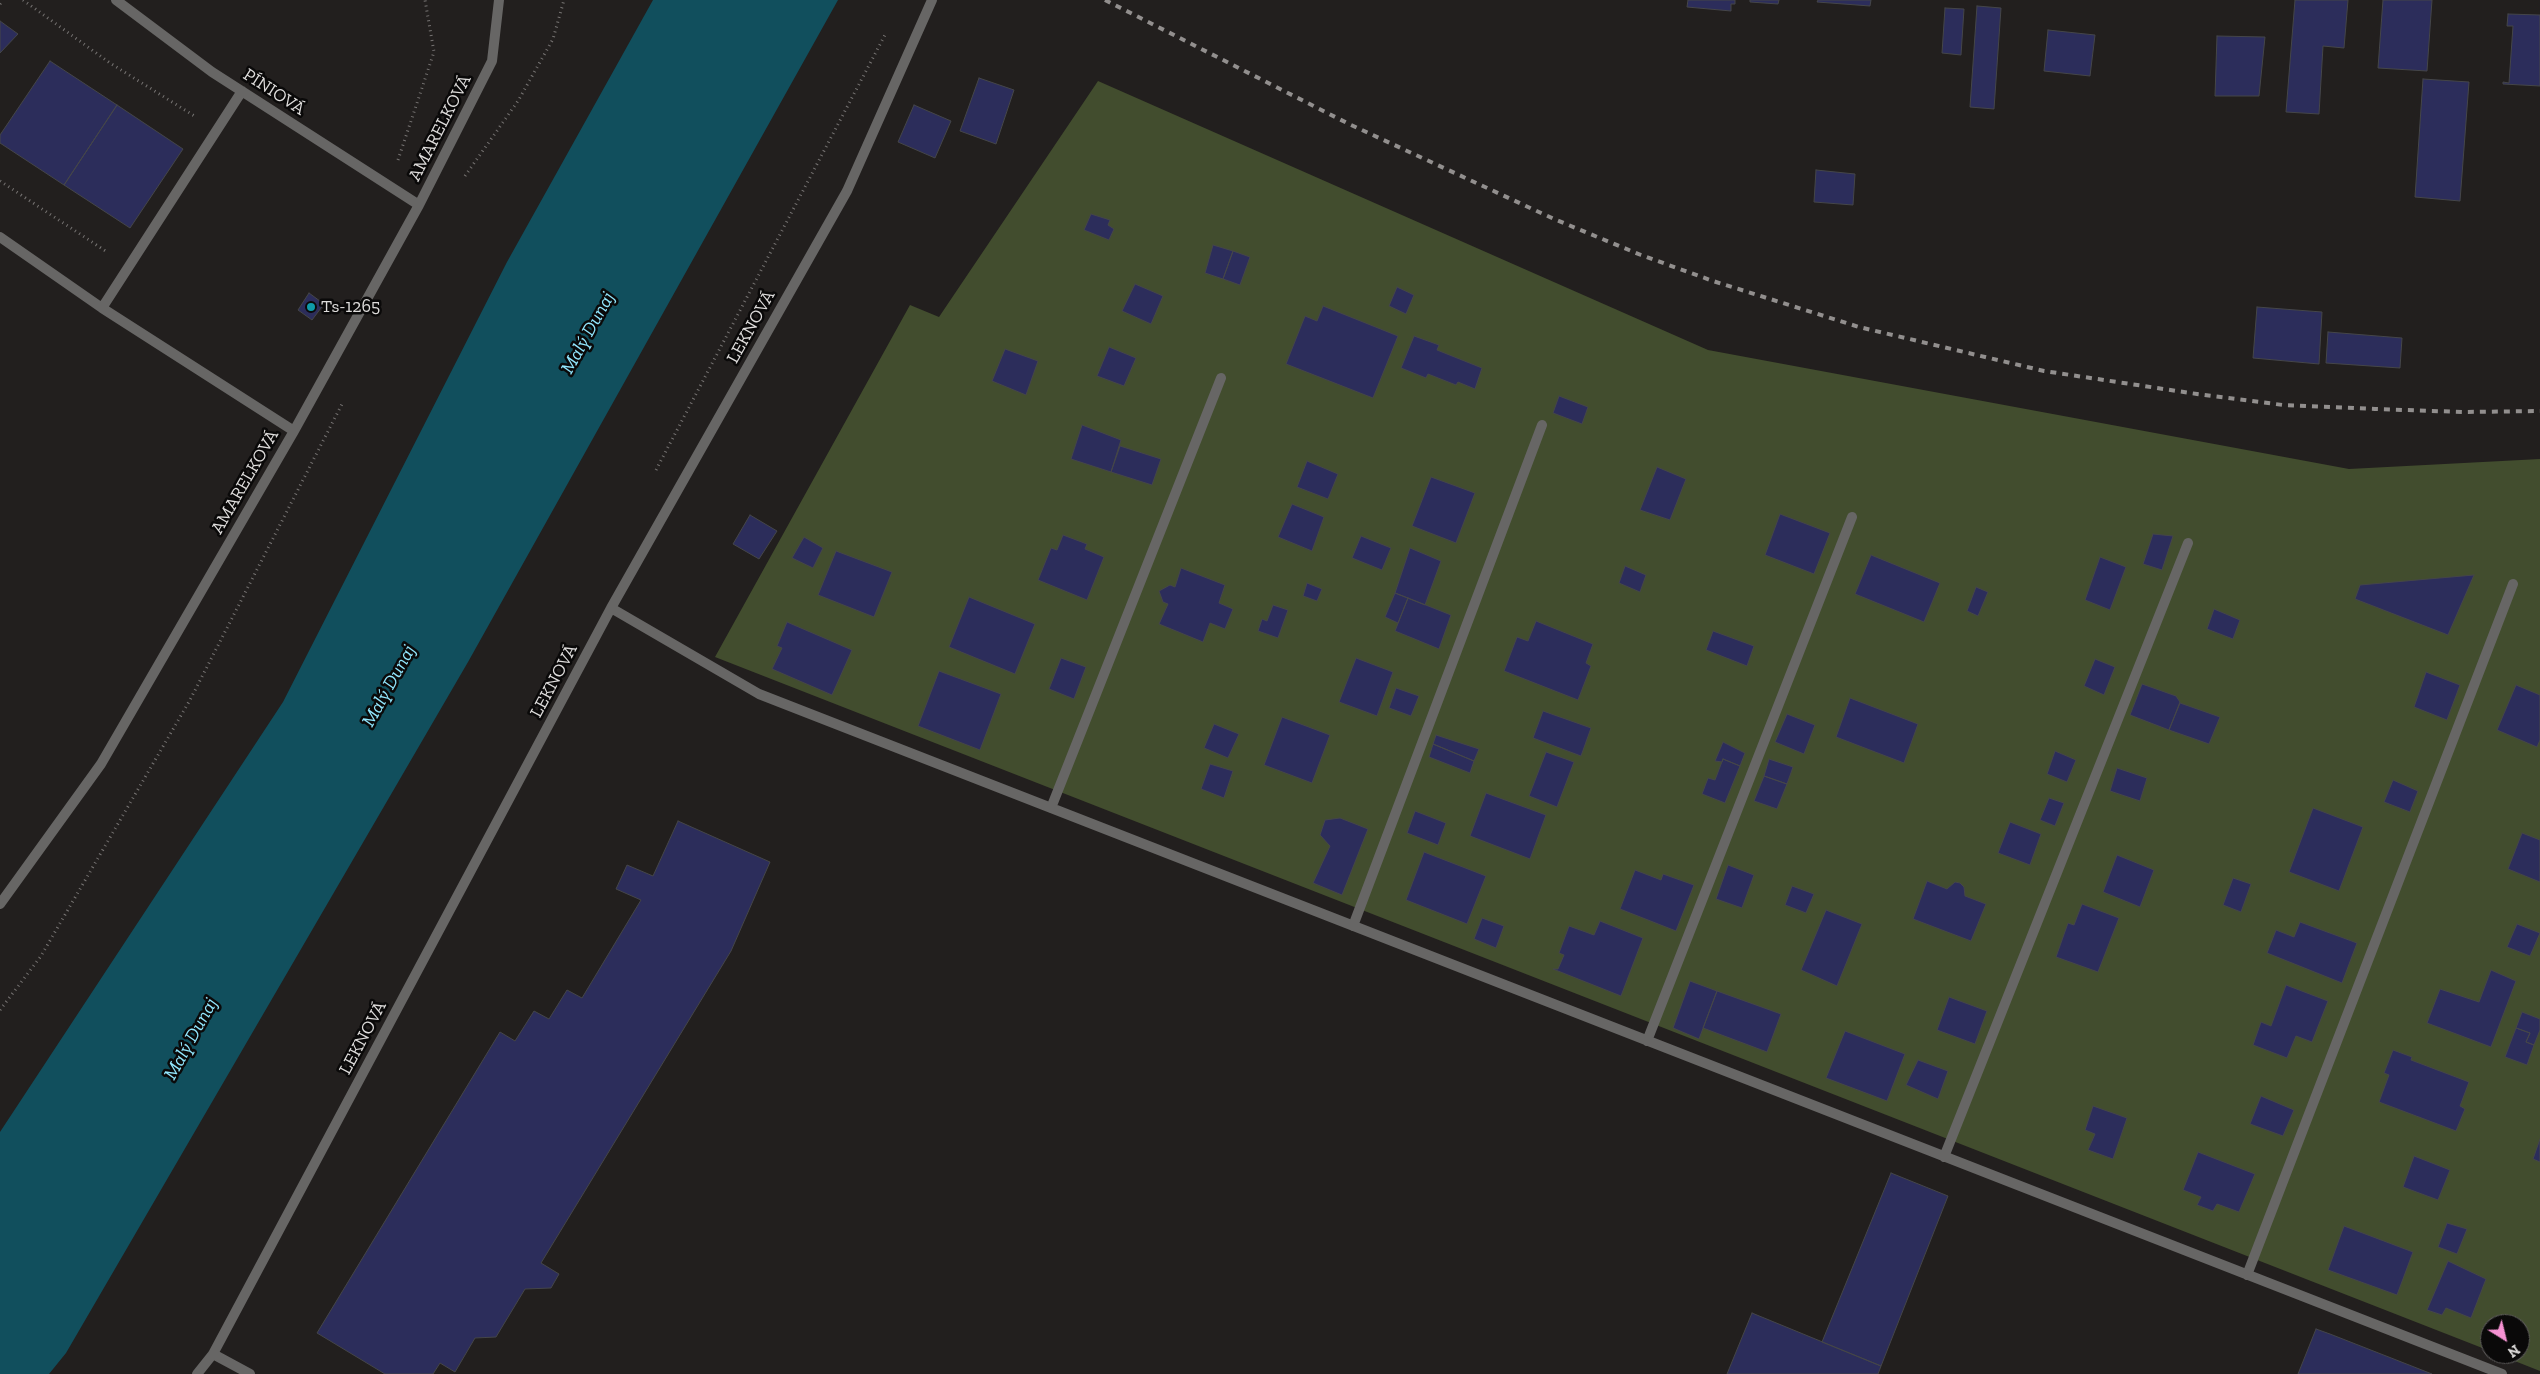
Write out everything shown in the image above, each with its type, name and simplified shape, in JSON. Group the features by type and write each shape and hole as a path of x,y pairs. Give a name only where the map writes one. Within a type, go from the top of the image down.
{"street":[{"name":"PÍNIOVÁ","path":"116,0 242,91 419,205"},
{"name":"AMARELKOVÁ","path":"0,904 101,764 294,431 419,205 492,61 499,0"},
{"name":"LEKNOVÁ","path":"198,1374 213,1354 611,608 846,191 932,0"},
{"path":"102,308 242,91"},
{"path":"0,238 102,308 294,431"},
{"path":"1050,808 1221,378"},
{"path":"1353,926 1542,424"},
{"path":"1647,1041 1852,517"},
{"path":"1944,1156 2188,543"},
{"path":"2246,1274 2513,584"},
{"path":"611,608 759,694 2502,1374"},
{"path":"213,1354 250,1374"}],"path":[{"path":"0,4 3,0"},
{"path":"23,0 110,63 217,130"},
{"path":"390,186 434,52 425,0"},
{"path":"464,178 518,100 553,39 564,0"},
{"path":"0,181 129,266"},
{"path":"0,1010 41,956 190,700 343,402"}],"green space":[{"path":"1098,81 1708,350 2349,469 2540,459 2540,1371 2522,1364 2530,1364 2530,1314 2480,1314 2480,1347 715,657 910,305 939,317"}],"water":[{"name":"Malý Dunaj","path":"653,0 838,0 468,662 66,1353 49,1374 0,1374 0,1132 283,702 507,262"}],"building":[{"path":"1688,0 1735,0 1735,4 1731,4 1731,11 1687,7"},
{"path":"1750,0 1779,0 1778,4 1750,2"},
{"path":"1818,0 1871,0 1870,6 1817,2"},
{"path":"2295,0 2348,0 2344,48 2323,46 2319,114 2286,112"},
{"path":"2383,0 2432,0 2427,71 2378,68"},
{"path":"1977,6 2001,8 1994,109 1970,107"},
{"path":"1945,8 1964,9 1961,55 1942,53"},
{"path":"2508,14 2540,15 2540,86 2503,84 2503,82 2509,83 2513,26 2507,26"},
{"path":"0,21 18,34 0,53"},
{"path":"2048,30 2095,35 2090,76 2044,71"},
{"path":"2217,36 2265,37 2259,96 2215,96"},
{"path":"50,61 117,105 64,185 0,143 0,135"},
{"path":"979,78 1014,90 996,144 960,131"},
{"path":"2423,79 2469,82 2460,201 2415,197"},
{"path":"117,105 183,149 130,228 64,185"},
{"path":"914,105 951,121 935,158 898,142"},
{"path":"1816,170 1855,174 1853,205 1814,202"},
{"path":"1091,214 1110,220 1108,225 1114,229 1109,240 1084,230"},
{"path":"1213,245 1233,251 1223,279 1205,273"},
{"path":"1233,251 1250,257 1240,285 1223,279"},
{"path":"1135,284 1163,296 1151,324 1122,311"},
{"path":"1397,287 1414,295 1406,314 1389,306"},
{"name":"Ts-1265","path":"309,293 324,304 312,320 298,310"},
{"path":"1323,306 1398,336 1373,398 1286,364 1305,316 1317,321"},
{"path":"2257,307 2322,312 2319,364 2253,358"},
{"path":"2328,332 2402,338 2400,368 2326,363"},
{"path":"1414,336 1439,345 1437,350 1482,368 1475,389 1458,382 1456,385 1428,374 1426,378 1401,368"},
{"path":"1109,347 1136,358 1124,386 1097,376"},
{"path":"1005,349 1038,361 1026,395 992,381"},
{"path":"1559,396 1588,407 1582,424 1553,413"},
{"path":"1082,425 1121,440 1111,472 1071,459"},
{"path":"1120,446 1161,459 1152,485 1111,472"},
{"path":"1307,461 1338,474 1328,499 1297,487"},
{"path":"1657,467 1686,479 1670,520 1640,510"},
{"path":"1431,477 1475,493 1456,543 1412,526"},
{"path":"1292,504 1324,517 1312,551 1278,537"},
{"path":"1780,514 1830,533 1814,574 1765,555"},
{"path":"750,515 777,531 759,559 733,544"},
{"path":"2153,534 2173,536 2162,570 2143,564"},
{"path":"1063,535 1087,544 1085,549 1104,557 1087,600 1038,580 1051,548 1057,550"},
{"path":"1361,536 1391,548 1382,570 1352,558"},
{"path":"804,537 823,548 813,568 792,558"},
{"path":"1410,548 1441,561 1425,605 1395,593"},
{"path":"836,551 892,572 874,617 818,595"},
{"path":"1871,555 1940,583 1924,622 1855,594"},
{"path":"2100,557 2126,567 2110,610 2085,600"},
{"path":"1625,566 1646,575 1640,592 1619,583"},
{"path":"1181,568 1225,585 1219,603 1233,609 1225,629 1210,623 1203,642 1159,624 1168,604 1163,602 1159,591 1170,585 1175,587"},
{"path":"2474,575 2448,635 2355,599 2360,585"},
{"path":"1307,583 1322,589 1317,601 1303,596"},
{"path":"1976,587 1988,592 1978,616 1967,611"},
{"path":"1395,593 1408,598 1398,623 1385,617"},
{"path":"969,597 1035,624 1015,674 949,647"},
{"path":"1408,598 1451,615 1439,649 1395,631"},
{"path":"1273,605 1288,610 1278,638 1258,631 1262,619 1267,621"},
{"path":"2214,609 2240,620 2233,639 2207,629"},
{"path":"1536,621 1593,644 1586,663 1591,666 1578,700 1504,671 1517,637 1528,641"},
{"path":"787,622 852,650 832,695 772,669 782,648 777,646"},
{"path":"1713,631 1754,646 1747,666 1706,650"},
{"path":"1061,658 1086,667 1074,699 1049,689"},
{"path":"1356,658 1393,672 1377,716 1339,702"},
{"path":"2095,659 2115,667 2104,695 2084,686"},
{"path":"939,671 1001,694 980,750 918,726"},
{"path":"2426,672 2460,685 2447,720 2414,707"},
{"path":"2142,684 2176,696 2180,702 2169,730 2130,715"},
{"path":"2516,685 2540,695 2540,740 2537,747 2497,730"},
{"path":"1396,688 1419,696 1411,716 1389,708"},
{"path":"1850,698 1918,724 1904,763 1836,737"},
{"path":"2180,703 2220,717 2209,744 2169,730"},
{"path":"1543,711 1591,728 1581,756 1533,738"},
{"path":"1787,714 1815,725 1804,754 1775,742"},
{"path":"1282,717 1330,735 1312,783 1264,765"},
{"path":"1214,724 1239,734 1228,758 1204,748"},
{"path":"1436,735 1479,749 1474,761 1433,744"},
{"path":"1723,742 1745,753 1740,766 1723,759 1722,762 1715,761"},
{"path":"1433,744 1474,761 1470,773 1429,757"},
{"path":"2055,751 2076,760 2067,782 2047,774"},
{"path":"1546,752 1574,762 1557,807 1529,796"},
{"path":"1723,759 1740,766 1725,803 1702,794 1708,778 1715,780"},
{"path":"1769,759 1793,767 1787,784 1764,776"},
{"path":"1210,764 1233,771 1224,798 1201,789"},
{"path":"2117,768 2147,778 2140,801 2110,791"},
{"path":"1764,776 1787,784 1777,809 1754,801"},
{"path":"2393,780 2418,791 2410,812 2384,802"},
{"path":"1486,793 1546,815 1530,859 1470,836"},
{"path":"2049,798 2064,803 2055,826 2040,820"},
{"path":"2313,808 2363,827 2339,891 2289,872"},
{"path":"1415,811 1446,823 1438,845 1407,833"},
{"path":"1340,818 1368,829 1342,895 1313,883 1330,846 1320,835 1325,820"},
{"path":"678,821 770,862 731,951 541,1263 559,1274 551,1288 525,1289 496,1337 475,1338 455,1372 440,1363 433,1374 385,1374 317,1333 500,1032 515,1041 534,1011 549,1019 567,990 582,998 641,900 616,889 627,865 653,876"},
{"path":"2010,822 2041,834 2030,865 1998,853"},
{"path":"2522,833 2540,840 2540,882 2508,869"},
{"path":"1424,852 1486,876 1467,924 1406,900"},
{"path":"2117,855 2154,870 2140,907 2103,892"},
{"path":"1728,865 1754,875 1742,908 1716,899"},
{"path":"1635,870 1661,880 1663,874 1694,885 1676,931 1620,909"},
{"path":"2233,878 2251,884 2241,912 2223,905"},
{"path":"1927,881 1947,889 1955,882 1960,883 1964,887 1965,896 1986,904 1971,941 1913,919"},
{"path":"1792,886 1814,894 1806,913 1785,905"},
{"path":"2082,904 2119,918 2098,972 2056,957 2068,923 2074,925"},
{"path":"1826,910 1862,924 1837,986 1801,970"},
{"path":"1482,918 1504,926 1496,948 1474,939"},
{"path":"1600,921 1643,938 1621,996 1553,969 1558,969 1564,955 1559,953 1569,926 1594,935"},
{"path":"2300,922 2357,943 2342,983 2267,953 2276,930 2294,937"},
{"path":"2517,924 2540,933 2530,956 2507,947"},
{"path":"2491,970 2516,981 2491,1047 2427,1023 2440,989 2479,1002"},
{"path":"1690,981 1717,991 1699,1039 1673,1028"},
{"path":"2286,985 2328,1001 2312,1042 2296,1036 2287,1058 2253,1045 2261,1022 2271,1026"},
{"path":"1717,991 1781,1014 1767,1052 1703,1028"},
{"path":"1949,997 1987,1011 1975,1044 1937,1030"},
{"path":"2522,1012 2540,1019 2540,1030 2534,1045 2526,1042 2530,1033 2516,1028"},
{"path":"2516,1028 2530,1033 2526,1042 2534,1045 2527,1065 2505,1057"},
{"path":"1845,1031 1905,1054 1887,1101 1826,1078"},
{"path":"2393,1050 2412,1057 2411,1060 2469,1082 2460,1106 2465,1109 2456,1131 2379,1102 2389,1075 2384,1073"},
{"path":"1918,1060 1948,1071 1938,1099 1906,1085"},
{"path":"2261,1096 2294,1110 2283,1136 2250,1124"},
{"path":"2093,1106 2127,1118 2113,1159 2088,1150 2095,1134 2085,1130"},
{"path":"2540,1139 2540,1162 2533,1159"},
{"path":"2198,1152 2255,1174 2239,1212 2217,1204 2213,1211 2197,1205 2201,1197 2183,1190"},
{"path":"2414,1156 2450,1170 2438,1200 2403,1187"},
{"path":"1891,1173 1948,1196 1881,1366 1822,1342"},
{"path":"2447,1223 2467,1229 2457,1254 2438,1247"},
{"path":"2344,1226 2413,1252 2397,1295 2328,1270"},
{"path":"2448,1261 2486,1279 2471,1318 2446,1308 2442,1315 2427,1310"},
{"path":"1752,1313 1881,1366 1878,1374 1727,1374"},
{"path":"2316,1329 2330,1334 2432,1374 2298,1374"}],"railway":[{"path":"1105,0 1349,124 1554,219 1641,255 1713,281 1859,327 2044,371 2283,405 2463,412 2540,411"}],"place":[{"name":"Ts-1265","path":"311,307"}]}
